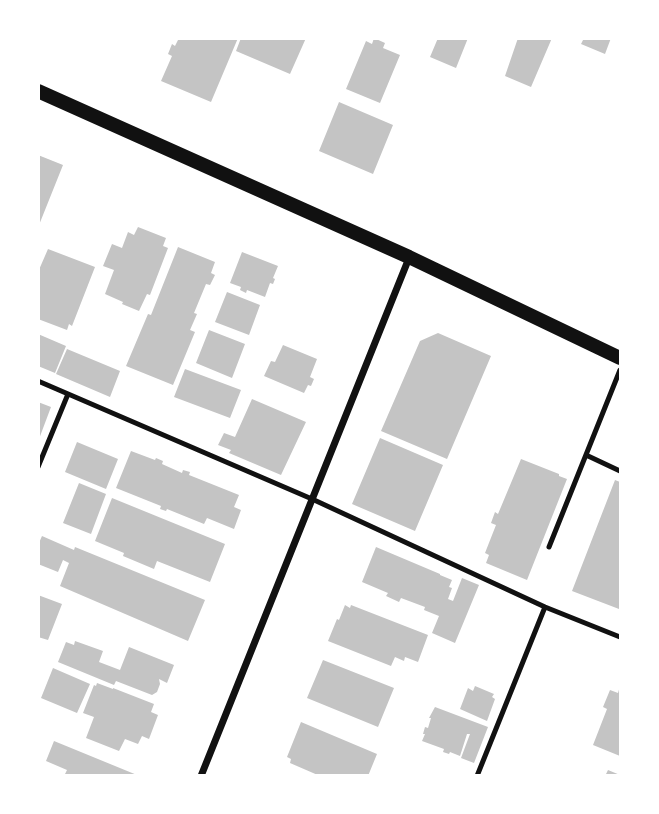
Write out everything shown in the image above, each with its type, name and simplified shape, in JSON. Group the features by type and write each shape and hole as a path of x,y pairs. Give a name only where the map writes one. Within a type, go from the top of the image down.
{"main road":[{"path":"38,91 410,257 621,358"}],"street":[{"path":"201,775 410,257"}],"lane":[{"path":"549,547 621,370"},
{"path":"38,381 312,499 545,607 621,637"},
{"path":"38,467 68,394"},
{"path":"586,455 621,471"},
{"path":"477,775 545,607"}],"building":[{"path":"179,38 238,38 211,102 161,81 172,56 168,54 172,44 175,46"},
{"path":"241,38 306,38 290,74 236,51"},
{"path":"374,38 385,43 383,48 400,55 380,103 346,89 366,41 372,44"},
{"path":"438,38 468,38 456,68 430,57"},
{"path":"518,38 552,38 531,87 505,76"},
{"path":"584,38 611,38 605,54 581,44"},
{"path":"339,102 393,125 373,174 319,151"},
{"path":"38,155 63,165 39,225 38,225"},
{"path":"138,227 166,238 163,246 168,248 150,295 147,294 139,311 105,294 114,270 103,266 112,244 122,248 128,232 134,235"},
{"path":"178,247 215,262 211,273 215,275 210,285 206,284 194,313 197,314 190,330 195,332 173,385 126,366 148,314 151,315"},
{"path":"48,249 95,267 72,326 69,324 67,330 38,319 38,272"},
{"path":"242,252 278,266 273,284 270,283 265,297 247,290 246,293 240,290 241,287 230,283"},
{"path":"227,292 260,305 249,335 215,322"},
{"path":"209,330 245,344 232,378 196,363"},
{"path":"438,333 491,356 447,459 381,431 420,341"},
{"path":"38,334 66,346 55,373 38,366"},
{"path":"283,345 317,359 310,377 314,379 304,393 264,376"},
{"path":"67,349 120,371 110,397 56,374"},
{"path":"185,369 241,390 230,418 174,397"},
{"path":"252,399 306,422 281,475 229,453 231,450 218,445 224,433 235,437"},
{"path":"38,402 51,407 39,439 38,439"},
{"path":"380,438 443,465 415,531 352,504"},
{"path":"77,442 118,459 106,489 65,472"},
{"path":"131,451 155,460 156,458 163,461 162,464 182,473 183,470 190,472 189,475 239,495 234,507 241,510 234,529 207,518 204,524 167,509 160,509 161,506 116,488"},
{"path":"521,459 567,479 527,580 486,563 489,555 485,553 496,525 491,523 495,512 498,514"},
{"path":"615,480 620,482 619,609 572,591"},
{"path":"79,483 106,494 91,534 63,523"},
{"path":"112,498 225,544 210,582 157,561 154,569 95,541"},
{"path":"42,536 205,600 188,641 60,586 69,563 63,560 58,572 38,564 38,545"},
{"path":"376,547 452,580 448,599 453,601 462,578 479,585 455,643 432,633 439,616 424,610 425,607 401,598 399,602 386,596 388,593 362,582"},
{"path":"38,595 62,604 48,640 38,637"},
{"path":"345,605 428,635 418,662 405,657 404,661 395,657 391,666 328,641"},
{"path":"75,641 103,651 99,662 120,670 129,647 174,665 167,683 159,679 157,692 152,695 116,681 114,685 58,662 66,642 74,645"},
{"path":"323,660 394,688 378,727 307,698"},
{"path":"53,668 90,684 77,713 41,698"},
{"path":"97,683 154,704 151,712 158,715 149,739 142,736 138,744 125,739 119,751 86,738 94,717 83,713"},
{"path":"475,686 494,694 492,697 495,699 487,721 460,709 468,688 473,691"},
{"path":"620,686 620,756 593,745 607,709 603,707 610,690 618,693"},
{"path":"435,707 488,727 474,763 461,758 470,734 467,734 460,756 443,752 444,749 422,741 425,727 428,728 429,718"},
{"path":"301,722 377,754 368,776 320,776 290,763 291,759 287,757"},
{"path":"54,741 137,776 64,776 67,770 46,761"},
{"path":"608,770 620,775 620,776 605,776"}]}
